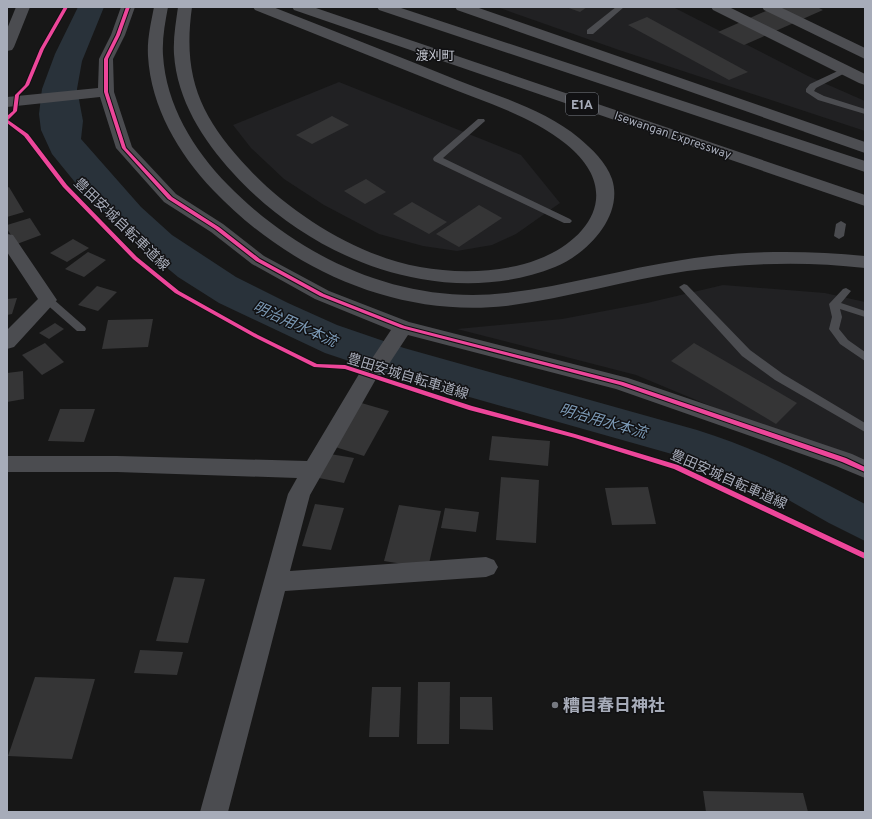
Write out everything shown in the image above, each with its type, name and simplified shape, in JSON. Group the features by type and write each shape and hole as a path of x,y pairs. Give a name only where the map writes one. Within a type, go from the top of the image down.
{"highway":[{"path":"161,7 156,28 155,41 157,70 162,96 174,124 189,151 236,203 267,228 298,250 328,268 359,282 390,292 422,298 453,301 484,301 520,297 659,270 726,259 796,256 865,262"},
{"path":"185,7 180,45 182,68 190,95 202,119 219,145 242,172 270,198 300,221 361,256 390,266 419,273 445,276 482,276 529,269 552,261 572,250 588,238 599,222 604,206 606,190 602,174 593,161 566,135 523,112 260,7"},
{"name":"Isewangan Expressway","path":"300,7 865,201"},
{"name":"E1A","path":"384,7 865,167"},
{"path":"462,7 865,148"},
{"path":"718,7 845,72 865,80"},
{"path":"769,7 865,54"}],"street":[{"path":"7,47 23,7"},
{"path":"128,7 118,35 106,59 106,92 124,148 170,198 217,228 258,260 322,295 403,327 621,382 844,460 865,470"},
{"path":"7,102 106,92"},
{"path":"7,239 48,300 7,342"},
{"path":"214,812 299,494 369,374 376,368 403,327"},
{"path":"7,464 117,464 312,470"},
{"path":"275,582 486,567"}],"lane":[{"path":"590,32 620,7"},
{"path":"845,72 813,86 810,89 810,92 821,98 865,112"},
{"path":"481,122 437,159 567,222"},
{"path":"839,236 841,224"},
{"path":"684,287 746,353 779,377 865,428"},
{"path":"834,304 846,291"},
{"path":"48,300 80,329"},
{"path":"834,304 865,314"},
{"path":"834,304 837,318 834,329 844,342 865,358"}],"shaded area":[{"path":"497,7 673,7 808,76 865,101 865,131 619,50"},
{"path":"339,82 521,155 560,203 516,234 492,245 457,251 423,246 379,234 324,205 284,179 251,148 233,125"},
{"path":"723,285 825,293 865,302 865,476 749,422 636,375 457,329 562,319 647,303"}],"water":[{"name":"明治用水本流","path":"78,7 104,7 82,61 77,89 83,121 81,139 141,207 172,235 236,277 337,325 404,348 697,430 762,454 865,504 865,541 829,523 778,494 740,477 686,458 388,374 325,353 219,303 178,277 117,226 74,181 52,154 41,130 39,114 42,89 55,54"}],"building":[{"path":"566,7 587,7 580,12"},
{"path":"775,7 817,7 823,10 744,45 718,32"},
{"path":"647,17 748,72 729,80 628,25"},
{"path":"332,116 349,125 312,144 296,135"},
{"path":"366,179 386,192 365,204 344,191"},
{"path":"9,187 24,212 7,217 7,188"},
{"path":"412,202 447,222 429,234 393,214"},
{"path":"479,205 502,218 459,247 436,234"},
{"path":"30,218 41,235 17,244 7,229 7,225"},
{"path":"73,239 89,248 67,262 50,253"},
{"path":"88,252 106,260 84,277 65,269"},
{"path":"97,286 117,292 98,311 78,305"},
{"path":"17,298 12,314 7,315 7,299"},
{"path":"153,319 148,347 102,349 108,320"},
{"path":"55,323 64,329 49,339 39,333"},
{"path":"45,343 64,362 42,375 22,355"},
{"path":"694,343 797,403 776,424 671,361"},
{"path":"23,371 24,399 7,402 7,373"},
{"path":"358,402 389,411 364,456 332,446"},
{"path":"60,409 95,409 84,442 48,441"},
{"path":"492,436 550,441 548,466 489,460"},
{"path":"324,453 354,458 344,483 314,477"},
{"path":"501,477 539,480 536,543 496,540"},
{"path":"648,487 656,524 612,525 605,488"},
{"path":"315,504 344,508 331,550 302,546"},
{"path":"399,505 441,511 428,568 384,561"},
{"path":"445,508 479,512 476,532 441,528"},
{"path":"174,577 205,579 188,643 156,641"},
{"path":"140,650 183,652 177,675 134,673"},
{"path":"35,677 95,679 72,759 8,756"},
{"path":"418,682 450,682 449,744 417,744"},
{"path":"372,687 401,687 399,737 369,737"},
{"path":"460,697 492,697 493,730 460,729"},
{"path":"703,791 803,793 808,812 706,812"}],"cycle path":[{"path":"7,119 15,111 17,95 27,85 42,49 66,7"},
{"path":"128,7 118,35 106,59 106,92 124,148 170,198 217,228 258,260 322,295 403,327 621,383 844,460 865,470"},
{"name":"豊田安城自転車道線","path":"7,121 26,135 65,186 135,258 177,292 256,336 316,366 345,367 471,408 575,436 676,467 865,556"}],"place":[{"name":"糟目春日神社","path":"555,705"}],"district":[{"name":"渡刈町","path":"435,55"}]}
